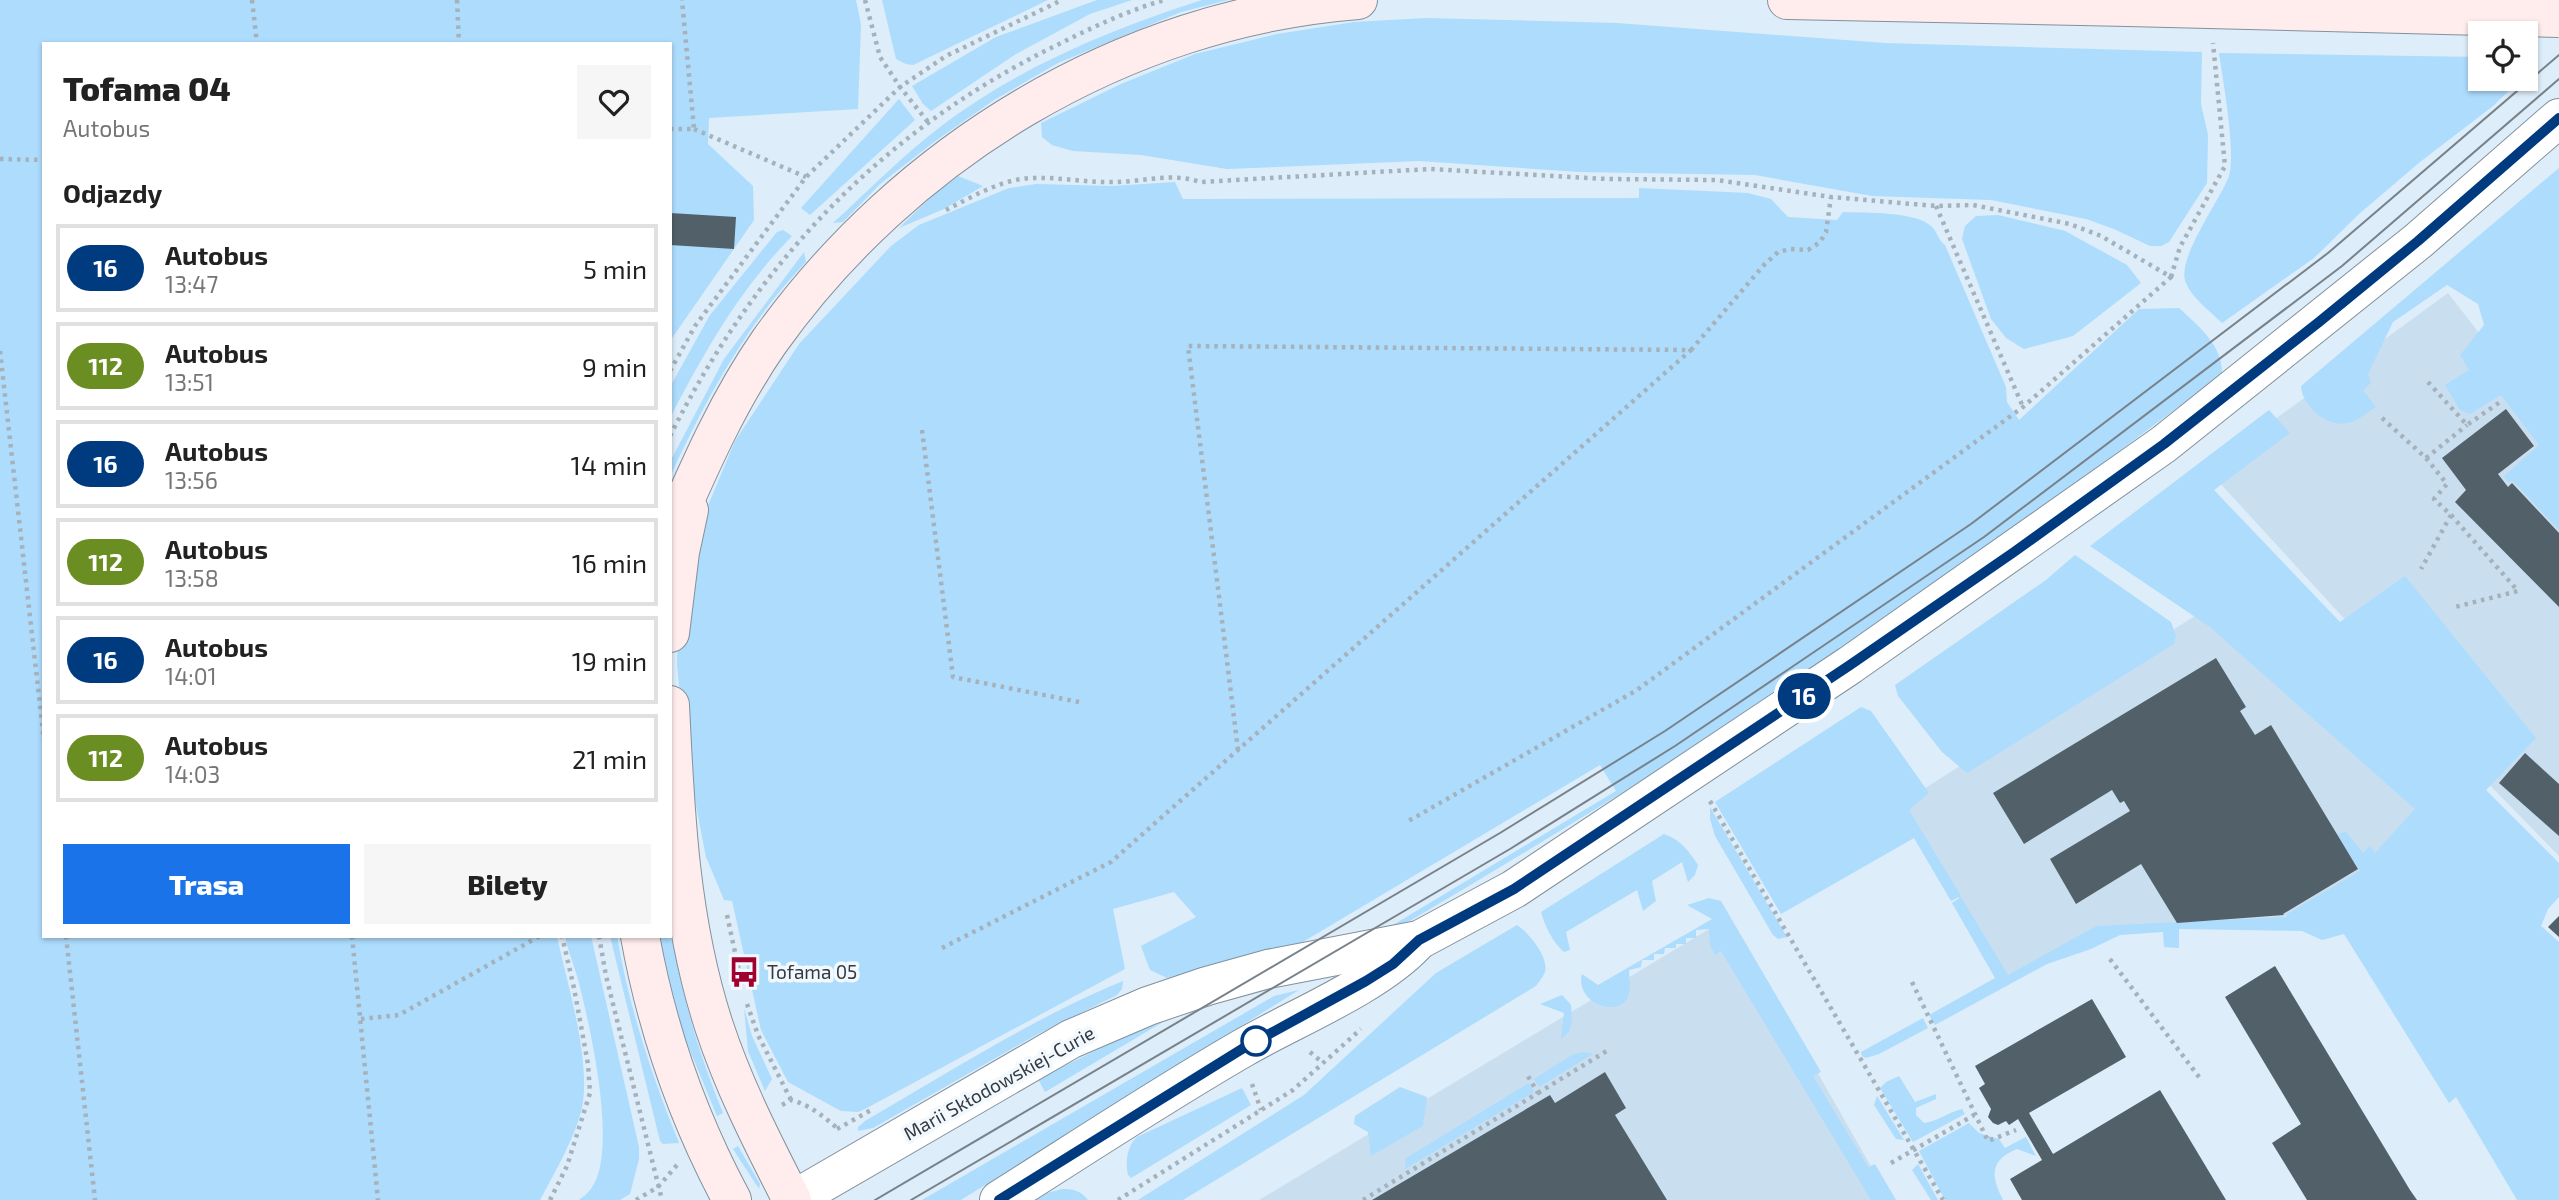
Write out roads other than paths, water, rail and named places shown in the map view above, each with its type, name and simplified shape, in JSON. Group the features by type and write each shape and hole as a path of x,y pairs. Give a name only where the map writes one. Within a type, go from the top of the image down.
{"main road":[{"path":"672,529 738,393 769,343 807,292 892,202 944,161 1005,119 1055,90 1111,62 1159,43 1216,25 1280,11 1358,0"},
{"path":"1787,0 2559,18"},
{"path":"672,616 680,552 697,473"},
{"path":"672,742 678,851 704,989 729,1067 752,1122 793,1200"},
{"path":"640,938 648,978 672,1064 694,1125 732,1200"}],"street":[{"name":"Marii Skłodowskiej-Curie","path":"999,1200 1242,1049 1366,981 1393,964 1419,940 1514,889 1894,635 2164,444 2418,241 2559,118"},
{"name":"Marii Skłodowskiej-Curie","path":"793,1200 1071,1039 1148,1006 1268,969 1419,940"}],"tram line":[{"path":"875,1200 1500,833 1665,731 1971,524 2328,253 2559,55"},
{"path":"911,1200 1510,849 1675,746 1984,537 2342,266 2559,79"}],"place":[{"name":"Tofama 05","path":"744,972"}]}
